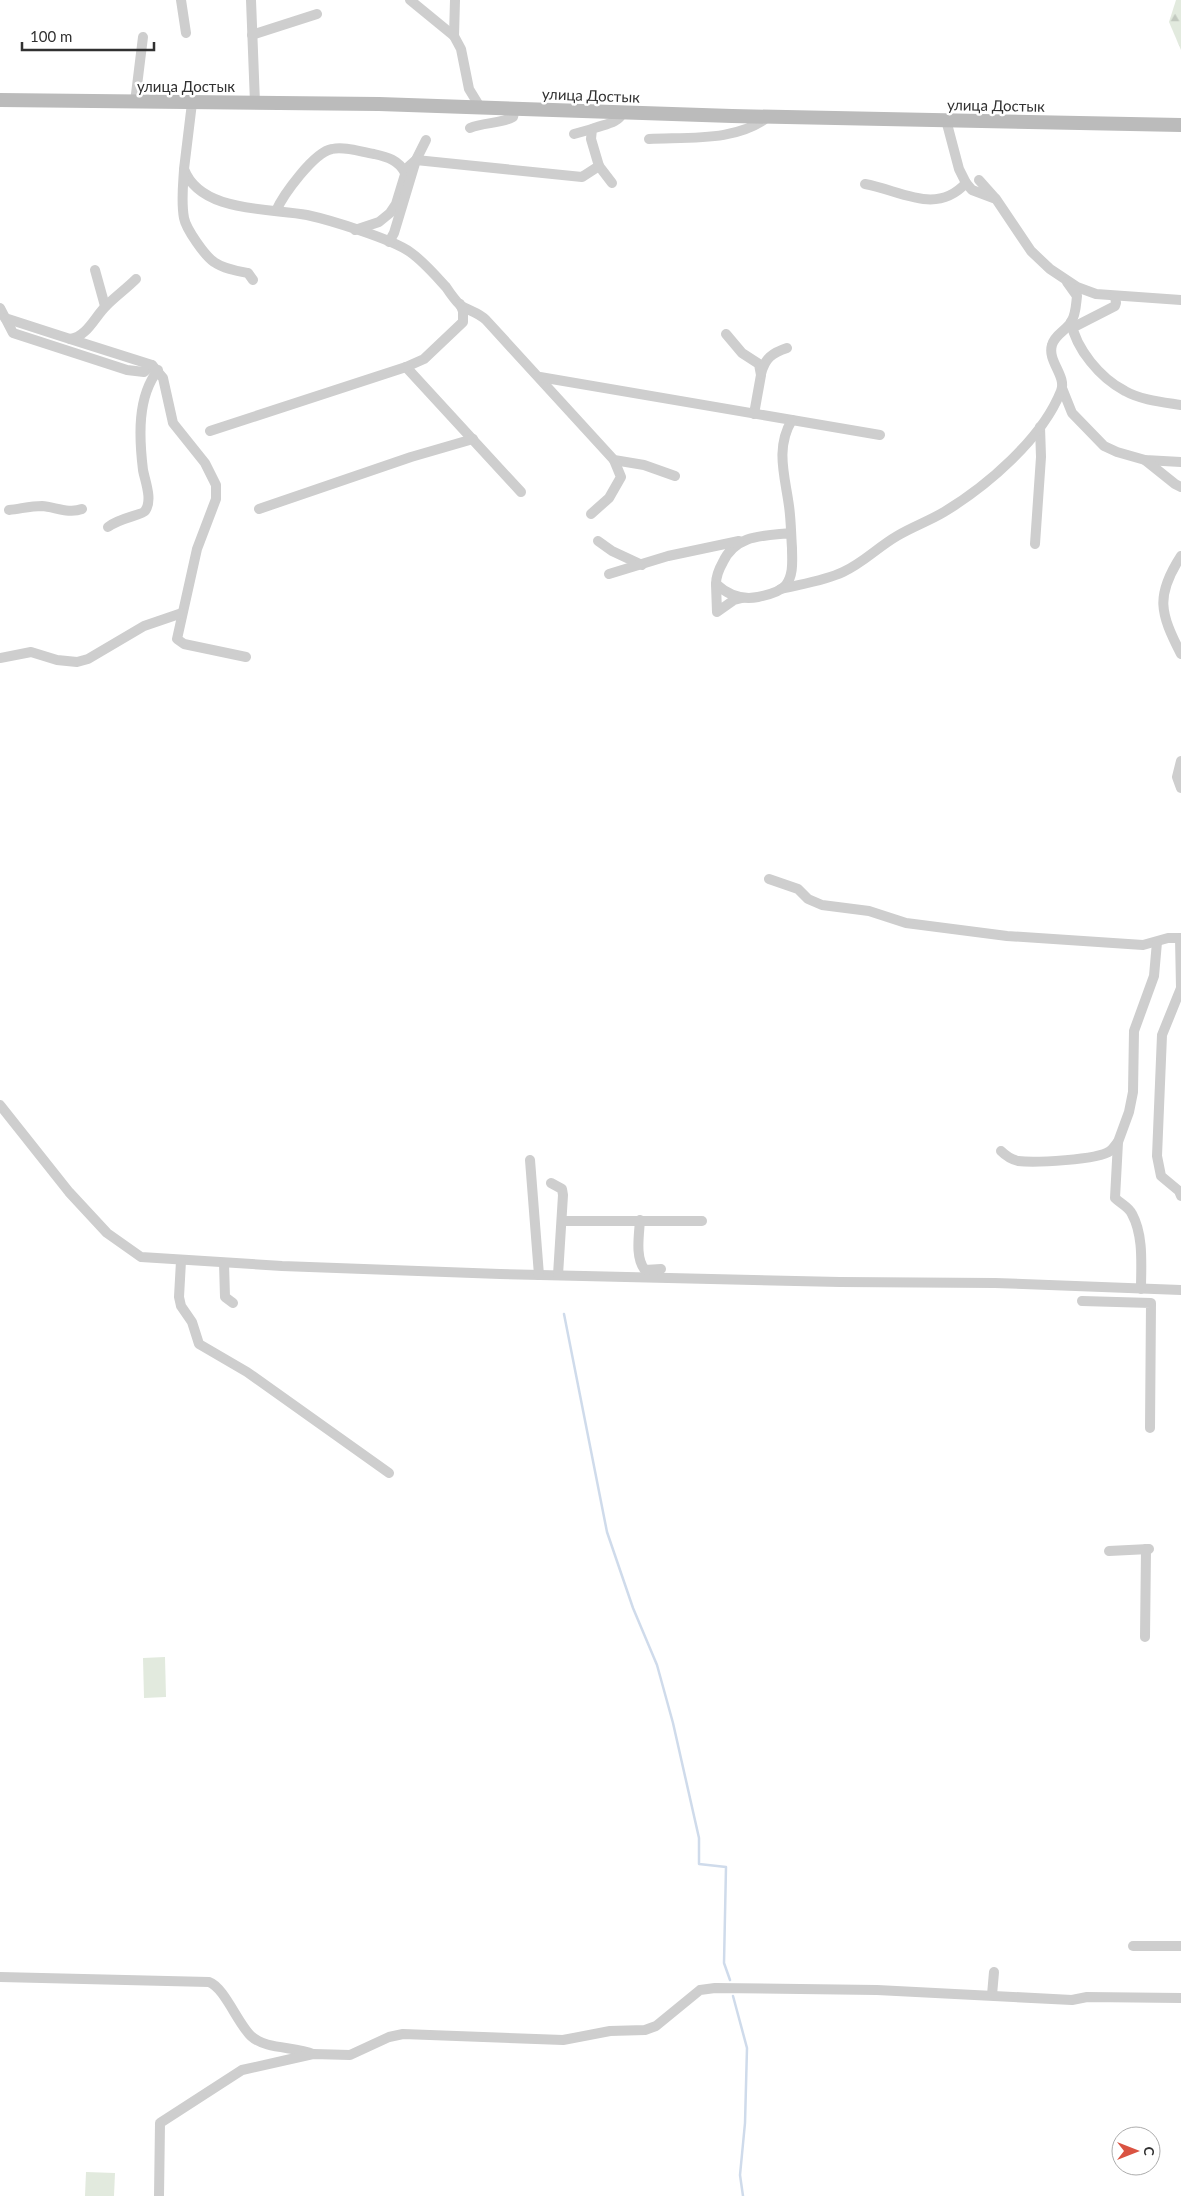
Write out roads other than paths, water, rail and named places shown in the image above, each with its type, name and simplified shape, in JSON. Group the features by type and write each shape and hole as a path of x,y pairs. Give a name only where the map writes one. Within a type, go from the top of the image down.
{"main road":[{"name":"улица Достык","path":"0,100 256,102 1181,125"}],"street":[{"path":"181,0 186,33"},
{"path":"251,0 256,102"},
{"path":"410,0 454,36 461,49 469,89 480,107"},
{"path":"454,36 455,0"},
{"path":"252,34 317,14"},
{"path":"135,102 143,36"},
{"path":"192,102 184,170 184,219 188,228 214,262 224,268 248,273 253,280"},
{"path":"470,128 479,124 509,119 513,117 515,109"},
{"path":"574,134 614,122 620,118 623,112"},
{"path":"649,139 709,136 743,131 758,125 769,116"},
{"path":"946,120 959,169 966,182 972,190 996,199"},
{"path":"592,129 591,139 599,166 612,182"},
{"path":"389,242 394,233 416,160 426,140"},
{"path":"276,211 291,185 318,157 331,148 350,149 392,159 398,162 405,173"},
{"path":"416,160 569,177 582,177 599,166"},
{"path":"355,230 379,222 390,213 396,204 405,173 416,160"},
{"path":"184,170 191,181 214,199 255,209 307,215 389,242 410,252 460,304 483,316 614,460 621,477"},
{"path":"979,180 988,187 1031,251 1050,270 1067,282 1096,294 1181,300"},
{"path":"865,184 885,188 898,195 929,199 946,197 958,191 966,182"},
{"path":"95,270 105,306"},
{"path":"70,338 83,334 105,306 136,279"},
{"path":"1067,282 1077,296 1072,325 1077,343 1083,351 1110,380 1124,390 1141,397 1181,405"},
{"path":"1114,296 1115,306 1072,325 1056,336 1051,346 1052,357 1061,378 1062,388 1072,412 1104,446 1145,460 1181,462"},
{"path":"210,431 406,367 424,359 463,322 463,311 460,304"},
{"path":"3,314 155,368 163,378 174,423 204,463 216,486 216,499 197,549 178,628 179,642 246,657"},
{"path":"3,314 13,333 127,370 144,372 155,368"},
{"path":"726,334 742,353 760,369"},
{"path":"754,414 760,369 771,354 787,348"},
{"path":"406,367 521,492"},
{"path":"108,527 116,520 141,514 147,506 148,485 144,471 141,431 142,416 155,368"},
{"path":"540,378 880,435"},
{"path":"741,540 733,546 725,557 716,584 717,612 734,600 769,595 781,589 843,572 866,559 896,536 944,512 980,487 1008,460 1015,458 1040,427 1062,388"},
{"path":"781,589 785,586 792,570 790,507 781,462 784,438 792,420"},
{"path":"1035,544 1041,457 1040,427"},
{"path":"259,509 473,439"},
{"path":"614,460 629,462 675,476"},
{"path":"1145,460 1181,487"},
{"path":"591,514 609,498 629,462"},
{"path":"8,509 42,506 75,512 82,509"},
{"path":"609,574 668,556 741,540 791,533"},
{"path":"598,541 612,551 642,565"},
{"path":"1181,556 1172,571 1162,609 1166,623 1181,654"},
{"path":"716,584 729,593 743,598"},
{"path":"0,658 30,652 77,662 88,659 144,626 182,613"},
{"path":"1181,761 1176,777 1181,788"},
{"path":"769,880 798,890 808,899 822,905 869,911 906,923 1007,936 1143,945 1168,938 1180,938 1181,988 1162,1035 1157,1156 1161,1176 1179,1190 1181,1196"},
{"path":"1141,1289 1140,1246 1137,1229 1132,1214 1115,1198 1118,1142 1129,1112 1132,1092 1134,1031 1154,976 1157,942"},
{"path":"0,1105 69,1192 107,1233 141,1257 180,1261 539,1275 648,1273 840,1282 986,1283 1181,1290"},
{"path":"1001,1151 1007,1158 1018,1161 1060,1160 1094,1157 1111,1151 1118,1142"},
{"path":"530,1160 539,1275"},
{"path":"551,1183 562,1189 558,1275"},
{"path":"640,1220 639,1251 642,1266 648,1273"},
{"path":"562,1221 702,1221"},
{"path":"180,1261 179,1297 181,1306 192,1322 199,1344 218,1357 247,1372 389,1473"},
{"path":"224,1262 225,1297 233,1302"},
{"path":"648,1273 662,1269"},
{"path":"1082,1301 1151,1303 1150,1428"},
{"path":"1109,1550 1147,1549 1145,1637"},
{"path":"1133,1946 1181,1946"},
{"path":"992,1995 994,1972"},
{"path":"0,1977 209,1982 221,1993 243,2028 253,2038 273,2045 302,2049 313,2054"},
{"path":"159,2196 160,2123 242,2070 313,2054 350,2055 389,2037 403,2034 563,2040 610,2031 645,2030 656,2026 700,1990 715,1988 877,1990 1072,2000 1087,1997 1181,1998"}],"waterway":[{"path":"564,1314 607,1532 633,1608 657,1665 673,1723 699,1838 699,1864 726,1867 724,1963 730,1980"},
{"path":"733,1996 747,2048 745,2123 740,2175 743,2196"}]}
